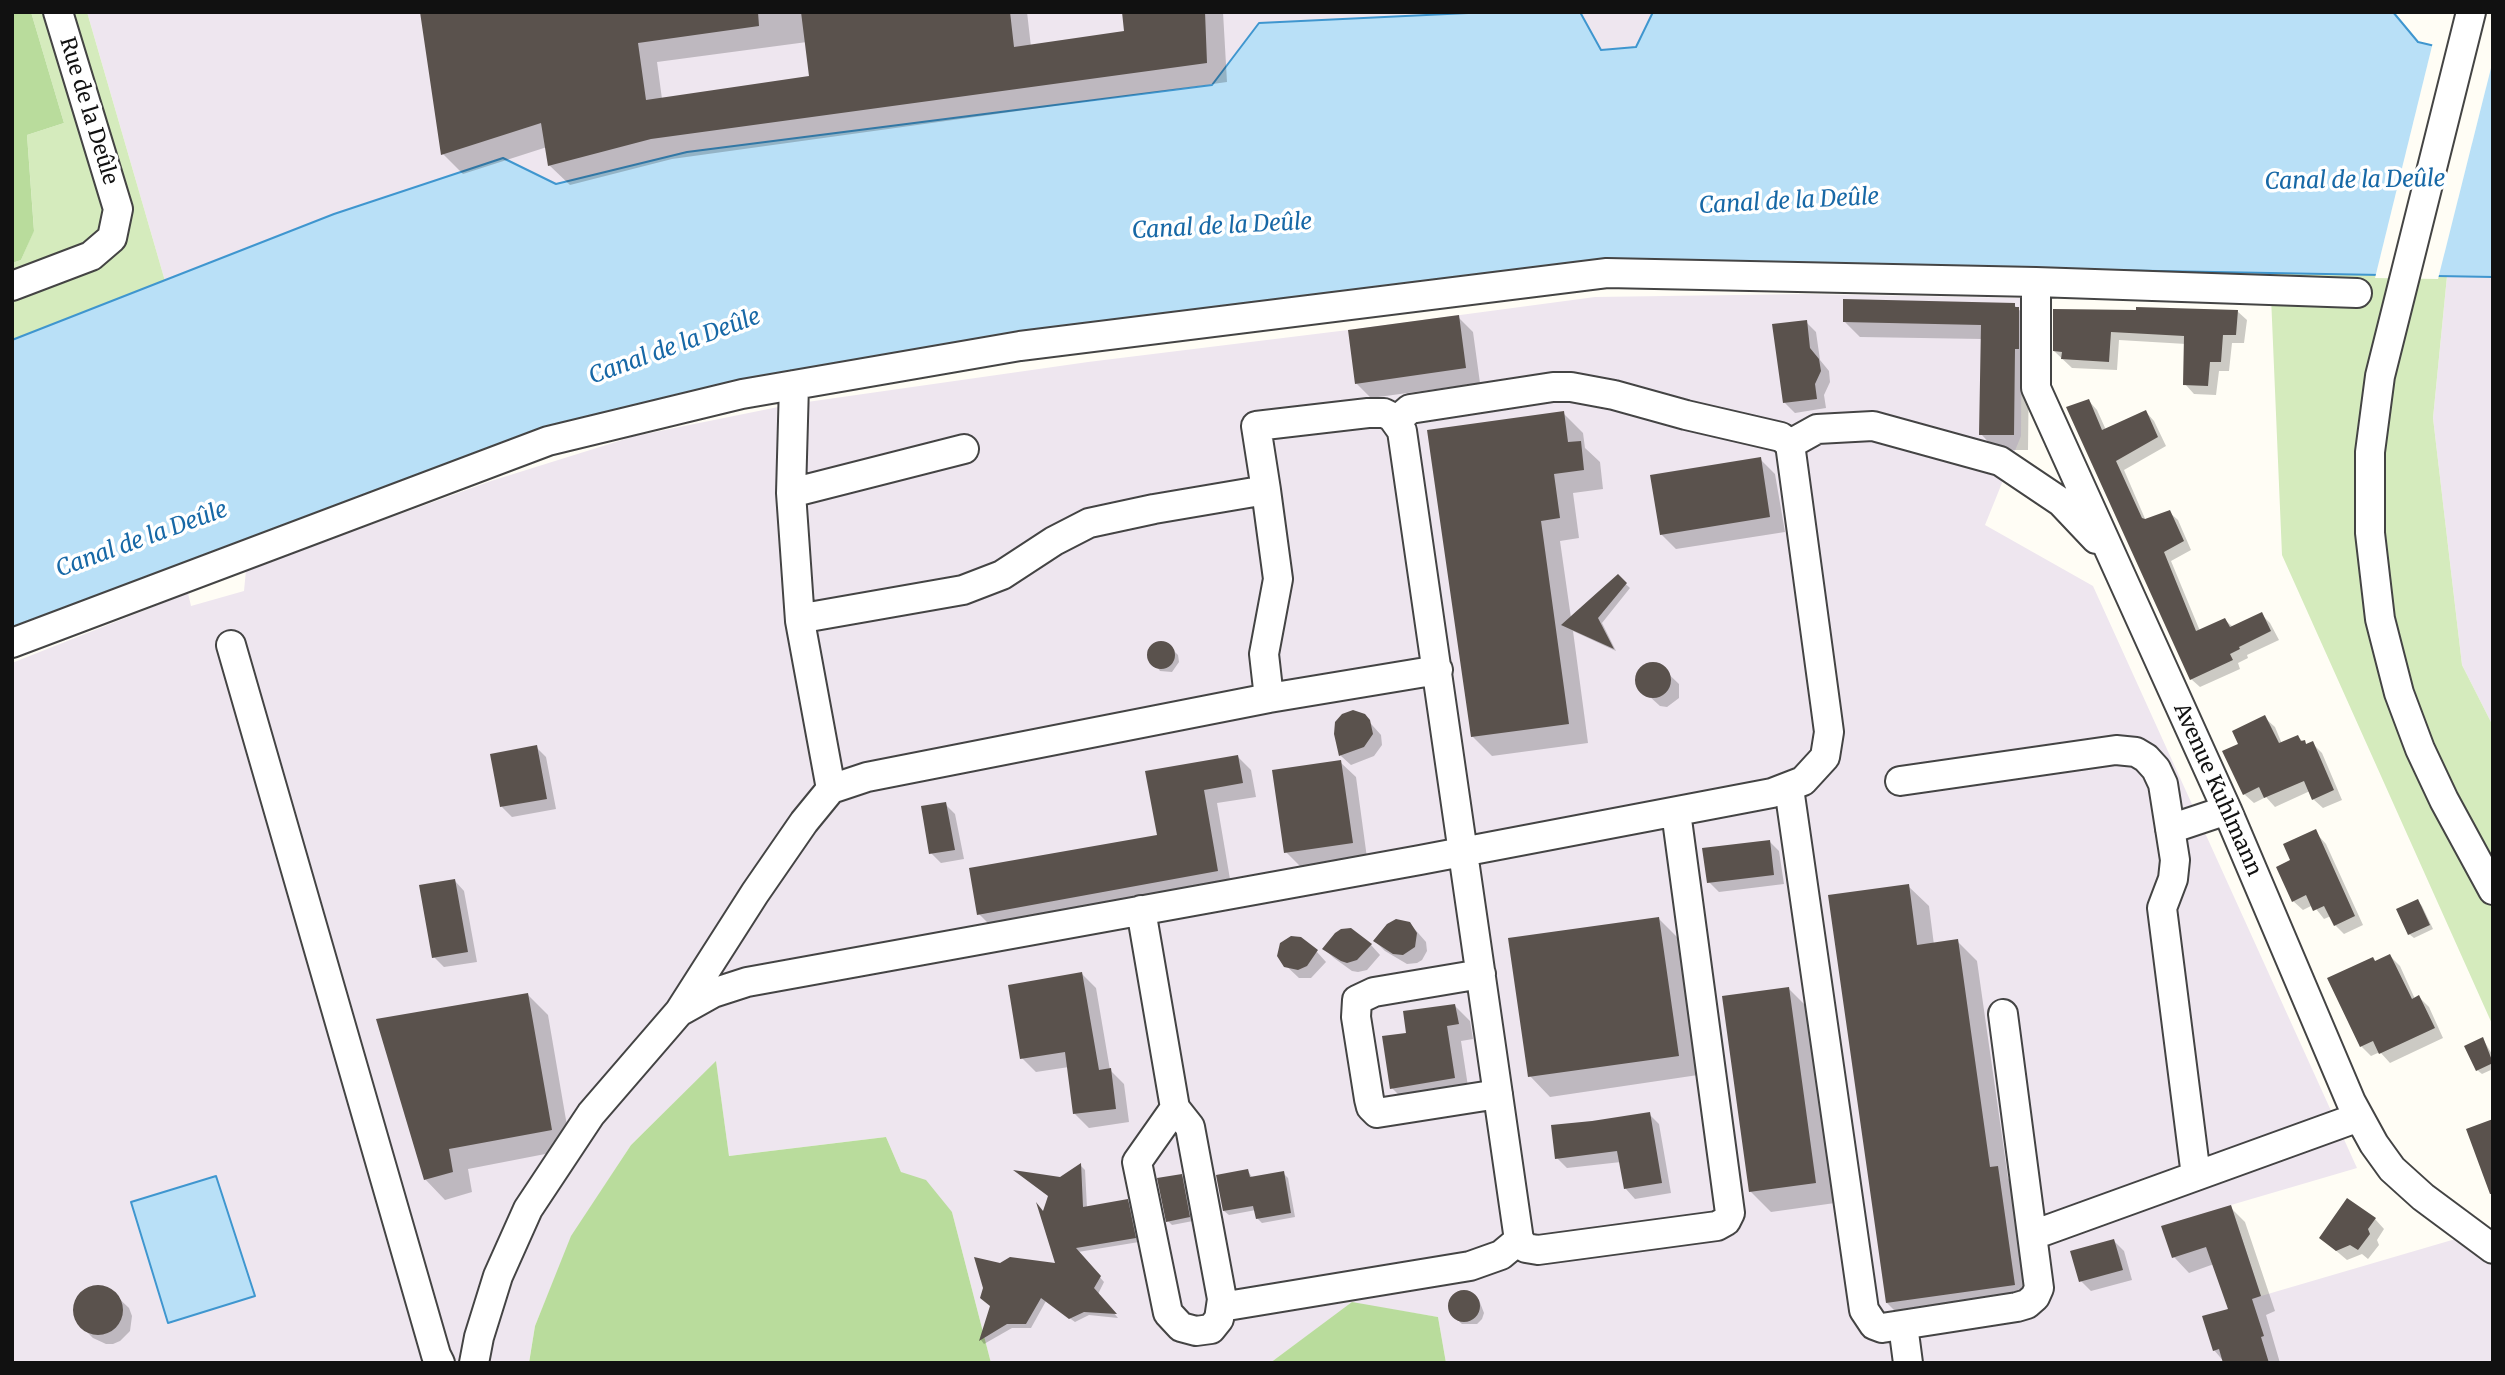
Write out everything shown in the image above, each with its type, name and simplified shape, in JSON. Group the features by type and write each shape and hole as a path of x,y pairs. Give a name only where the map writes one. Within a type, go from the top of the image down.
{"street":[{"name":"Rue de la Deûle","path":"12,286 91,256 112,238 118,209 58,12"},
{"path":"2471,12 2380,376 2370,452 2370,533 2374,583 2389,659 2420,749 2444,800 2493,890"},
{"path":"12,643 548,441 742,394 1020,346 1607,273 2036,282 2357,293"},
{"name":"Avenue Kuhlmann","path":"2036,282 2036,388 2227,810 2359,1117 2392,1169 2423,1197 2493,1249"},
{"path":"794,385 791,492 800,621 831,789"},
{"path":"679,1012 713,993 747,982 1464,852 1789,788 1802,781 1825,757 1829,732 1790,444 1782,437 1614,395 1571,387 1553,387 1409,409 1396,421"},
{"path":"1269,698 1264,654 1278,579 1256,426 1384,413 1396,421 1402,431 1519,1240 1526,1248 1538,1250 1717,1226 1726,1221 1730,1213 1676,811"},
{"path":"1790,444 1816,429 1873,426 2000,461 2061,502 2112,555"},
{"path":"791,492 964,449"},
{"path":"809,617 963,590 1002,575 1054,541 1089,523 1266,490"},
{"path":"230,645 440,1363"},
{"path":"474,1363 498,1276 528,1209 591,1114 679,1012 755,893 804,822 831,789 867,777 1269,698 1438,670"},
{"path":"1900,781 2116,750 2136,752 2146,758 2160,776 2175,860 2173,879 2162,908 2196,1176"},
{"path":"1789,788 1864,1310 1874,1325 1882,1328 2027,1304 2035,1297 2039,1288 2003,1014"},
{"path":"2170,829 2227,810"},
{"path":"1140,910 1175,1108 1190,1127 1222,1299 1219,1319 1211,1329 1196,1331 1181,1327 1168,1313 1137,1162 1175,1108"},
{"path":"1481,974 1374,992 1357,1000 1356,1017 1369,1099 1371,1107 1377,1113 1498,1094"},
{"path":"2033,1235 2359,1117"},
{"path":"1221,1307 1470,1266 1501,1255 1519,1240"},
{"path":"1903,1325 1908,1363"}],"shaded area":[{"path":"87,12 1489,12 1259,23 1212,85 687,152 556,184 503,158 334,214 165,281"},
{"path":"1580,12 1653,12 1636,47 1600,50"},
{"path":"2447,276 2493,277 2493,726 2462,665 2433,418"},
{"path":"1807,294 2022,298 2021,436 1985,525 2093,586 2357,1168 2231,1205 2261,1296 2493,1228 2493,1363 1446,1363 1438,1317 1352,1303 1270,1363 991,1363 952,1212 901,1172 886,1137 729,1156 716,1062 631,1145 572,1236 535,1326 529,1363 12,1363 12,663 188,593 191,606 244,591 246,570 491,481 635,436 793,404 1088,362 1595,297"}],"green space":[{"path":"12,12 31,12 64,123 27,135 34,231 21,260 12,263"},
{"path":"31,12 87,12 165,281 12,340 12,263 21,260 34,230 27,135 64,123"},
{"path":"2270,273 2447,276 2433,418 2462,665 2493,726 2493,1026 2282,555"},
{"path":"716,1061 729,1156 886,1137 901,1172 926,1180 952,1212 991,1363 529,1363 535,1326 571,1236 631,1145"},
{"path":"1352,1302 1438,1317 1446,1363 1270,1363"}],"water":[{"name":"Canal de la Deûle","path":"1489,12 1580,12 1601,50 1636,47 1653,12 2393,12 2418,42 2435,46 2493,48 2493,277 1601,261 738,381 12,629 12,340 334,214 503,158 556,184 687,152 1212,85 1259,23"},
{"path":"216,1176 255,1296 168,1323 131,1202"}],"pier":[{"path":"2433,42 2493,44 2493,60 2438,279 2375,278"}],"building":[{"path":"420,12 758,12 759,26 638,43 646,100 809,76 801,12 1010,12 1014,47 1124,31 1122,12 1205,12 1207,63 651,139 548,166 541,123 441,155"},
{"path":"1843,299 2015,303 2015,307 2019,307 2019,349 2015,349 2014,435 1979,435 1981,325 1843,322"},
{"path":"2136,307 2238,310 2236,335 2223,335 2221,362 2210,362 2208,386 2183,385 2184,336 2111,332 2109,362 2061,359 2062,352 2053,351 2053,309 2136,310"},
{"path":"1459,315 1466,368 1355,384 1348,330"},
{"path":"1807,320 1810,348 1819,359 1821,371 1815,384 1817,399 1783,403 1772,324"},
{"path":"2089,399 2102,430 2146,410 2158,437 2116,461 2142,518 2170,510 2184,541 2164,552 2196,631 2225,618 2230,627 2262,612 2271,631 2239,647 2240,649 2230,654 2233,660 2190,680 2066,407"},
{"path":"1564,411 1568,442 1581,441 1584,470 1554,474 1560,518 1541,521 1569,724 1471,737 1427,430"},
{"path":"1761,457 1770,517 1660,535 1650,475"},
{"path":"1618,574 1627,583 1598,618 1614,649 1561,625"},
{"path":"1161,641 1171,645 1175,655 1171,665 1161,669 1151,665 1147,655 1151,645"},
{"path":"1653,662 1666,667 1671,680 1666,693 1653,698 1640,693 1635,680 1640,667"},
{"path":"1353,710 1365,714 1370,720 1373,734 1364,747 1339,756 1334,734 1335,722 1342,714"},
{"path":"2265,715 2279,743 2298,735 2306,744 2313,741 2334,790 2312,800 2304,781 2264,798 2259,787 2243,795 2222,751 2238,744 2232,731"},
{"path":"537,745 547,799 500,807 490,754"},
{"path":"1238,755 1243,783 1204,790 1218,871 977,915 969,868 1157,835 1145,771"},
{"path":"1341,760 1353,843 1284,853 1272,770"},
{"path":"946,802 955,850 929,854 921,806"},
{"path":"2316,829 2355,916 2334,926 2324,906 2313,911 2306,895 2292,902 2276,867 2290,860 2283,844"},
{"path":"1770,840 1774,875 1707,883 1702,848"},
{"path":"455,879 468,952 432,958 419,885"},
{"path":"1909,884 1917,945 1958,939 1990,1167 1998,1166 2015,1285 1886,1303 1828,895"},
{"path":"2418,899 2430,925 2408,935 2396,909"},
{"path":"1659,917 1679,1056 1528,1077 1508,938"},
{"path":"1396,919 1410,922 1417,933 1415,947 1403,955 1393,954 1373,941 1387,924"},
{"path":"1351,928 1372,944 1357,960 1347,963 1322,949 1335,933"},
{"path":"1291,936 1301,937 1318,950 1307,966 1298,970 1284,967 1277,956 1280,943"},
{"path":"2390,954 2412,999 2419,995 2435,1028 2379,1054 2373,1041 2360,1047 2327,978 2373,957 2375,961"},
{"path":"1082,972 1099,1070 1111,1068 1116,1109 1073,1114 1065,1052 1020,1059 1008,985"},
{"path":"1789,987 1816,1183 1749,1192 1722,996"},
{"path":"528,993 552,1130 449,1149 453,1172 424,1180 376,1019"},
{"path":"1455,1004 1459,1024 1447,1026 1455,1078 1390,1089 1382,1036 1406,1033 1403,1011"},
{"path":"2483,1037 2493,1063 2476,1071 2464,1046"},
{"path":"1650,1112 1662,1183 1624,1189 1617,1151 1555,1159 1551,1125"},
{"path":"2493,1119 2493,1194 2490,1194 2466,1129"},
{"path":"1081,1163 1083,1207 1128,1199 1136,1238 1076,1248 1101,1276 1094,1288 1117,1314 1084,1312 1069,1319 1041,1298 1026,1324 1007,1324 979,1341 990,1306 980,1298 983,1288 974,1257 1000,1263 1010,1257 1055,1263 1036,1202 1043,1211 1048,1196 1013,1170 1060,1177"},
{"path":"1248,1169 1250,1177 1284,1171 1291,1213 1256,1219 1253,1206 1223,1211 1216,1175"},
{"path":"1182,1174 1190,1217 1166,1222 1157,1178"},
{"path":"2347,1198 2376,1218 2368,1229 2370,1234 2358,1250 2350,1245 2336,1251 2319,1238"},
{"path":"2231,1205 2261,1296 2252,1299 2269,1363 2223,1363 2219,1349 2213,1351 2202,1316 2228,1309 2206,1247 2172,1258 2161,1226"},
{"path":"2114,1239 2123,1270 2079,1282 2070,1251"},
{"path":"98,1285 116,1292 123,1310 116,1328 98,1335 80,1328 73,1310 80,1292"},
{"path":"1464,1290 1476,1294 1480,1306 1476,1318 1464,1322 1452,1318 1448,1306 1452,1294"}]}
